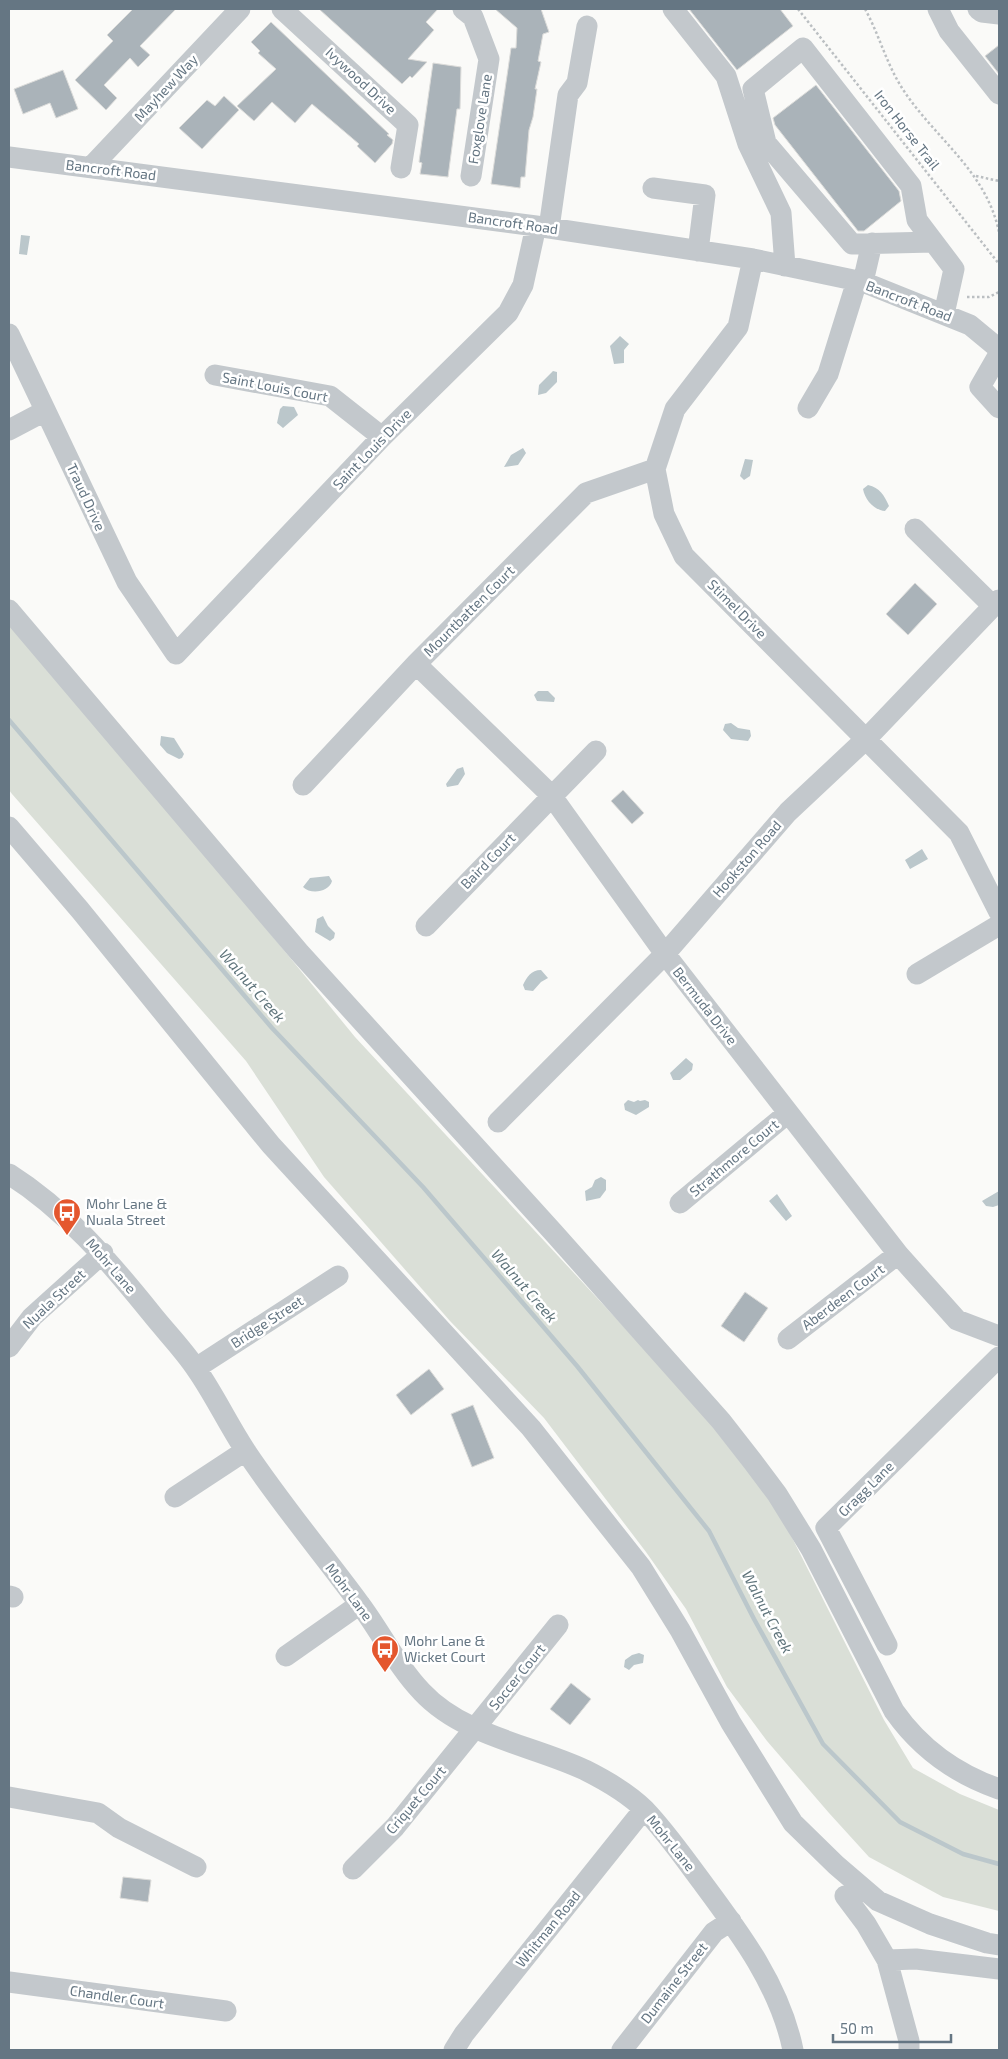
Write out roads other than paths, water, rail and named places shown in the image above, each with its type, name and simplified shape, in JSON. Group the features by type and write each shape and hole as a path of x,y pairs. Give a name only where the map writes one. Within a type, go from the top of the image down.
{"street":[{"name":"Mayhew Way","path":"91,167 240,9"},
{"name":"Ivywood Drive","path":"282,9 408,125 401,168"},
{"name":"Foxglove Lane","path":"463,9 473,17 489,59 471,176"},
{"path":"673,9 726,76 748,144 781,213 785,266"},
{"path":"938,9 949,30 999,94"},
{"path":"978,9 982,12 999,14"},
{"name":"Saint Louis Drive","path":"176,654 382,437 508,313 523,285 542,227 568,95 577,83 587,26"},
{"path":"933,242 852,244 766,143 753,89 804,48 911,186 917,220 954,269 951,317"},
{"name":"Bancroft Road","path":"9,157 542,227 753,259 860,281 970,325 999,349"},
{"path":"653,188 705,195 698,251"},
{"path":"808,408 828,374 872,243"},
{"name":"Stimel Drive","path":"753,259 738,326 675,409 655,469 664,514 684,556 867,738 959,833 999,912"},
{"name":"Traud Drive","path":"9,334 127,582 176,654"},
{"path":"999,354 980,387 999,408"},
{"name":"Saint Louis Court","path":"215,375 330,396 382,437"},
{"path":"9,430 45,411"},
{"name":"Mountbatten Court","path":"303,785 416,664 586,493 655,469"},
{"path":"915,529 996,603"},
{"name":"Hookston Road","path":"498,1122 665,954 788,812 867,738 996,603"},
{"path":"9,610 299,952 553,1232 720,1421 753,1462 777,1494 810,1549 894,1711 907,1730 927,1749 951,1766 999,1789"},
{"name":"Bermuda Drive","path":"416,664 551,795 665,954 898,1254 957,1320 999,1336"},
{"name":"Baird Court","path":"426,926 551,795 596,751"},
{"path":"9,827 80,910 272,1145 531,1428 635,1560 680,1630 731,1723 793,1823 836,1865 878,1901 930,1924 987,1943 999,1944"},
{"path":"917,974 999,926"},
{"name":"Strathmore Court","path":"680,1203 788,1113"},
{"name":"Mohr Lane","path":"9,1174 55,1208 103,1254 196,1368 245,1451 292,1517 360,1604 423,1694 449,1714 476,1728 585,1770 613,1786 644,1809 692,1868 731,1921 764,1973 788,2025 793,2050"},
{"name":"Nuala Street","path":"9,1347 32,1317 103,1254"},
{"name":"Aberdeen Court","path":"788,1339 898,1254"},
{"name":"Bridge Street","path":"196,1368 338,1276"},
{"name":"Gragg Lane","path":"887,1645 826,1528 999,1357"},
{"path":"175,1497 245,1451"},
{"path":"286,1656 360,1604"},
{"name":"Soccer Court","path":"476,1728 558,1626"},
{"name":"Criquet Court","path":"353,1869 395,1827 476,1728"},
{"path":"9,1797 98,1813 119,1828 196,1867"},
{"name":"Whitman Road","path":"454,2050 464,2034 644,1809"},
{"path":"845,1896 866,1924 888,1960 909,2041 909,2050"},
{"name":"Dumaine Street","path":"622,2050 714,1932 731,1921"},
{"path":"888,1960 916,1959 999,1969"},
{"name":"Chandler Court","path":"9,1982 226,2012"}],"waterway":[{"name":"Walnut Creek","path":"9,720 272,1028 423,1187 577,1366 709,1531 754,1619 823,1744 900,1822 963,1854 999,1864"}],"place":[{"name":"Mohr Lane & Nuala Street","path":"67,1236"},
{"name":"Mohr Lane & Wicket Court","path":"385,1673"}]}
